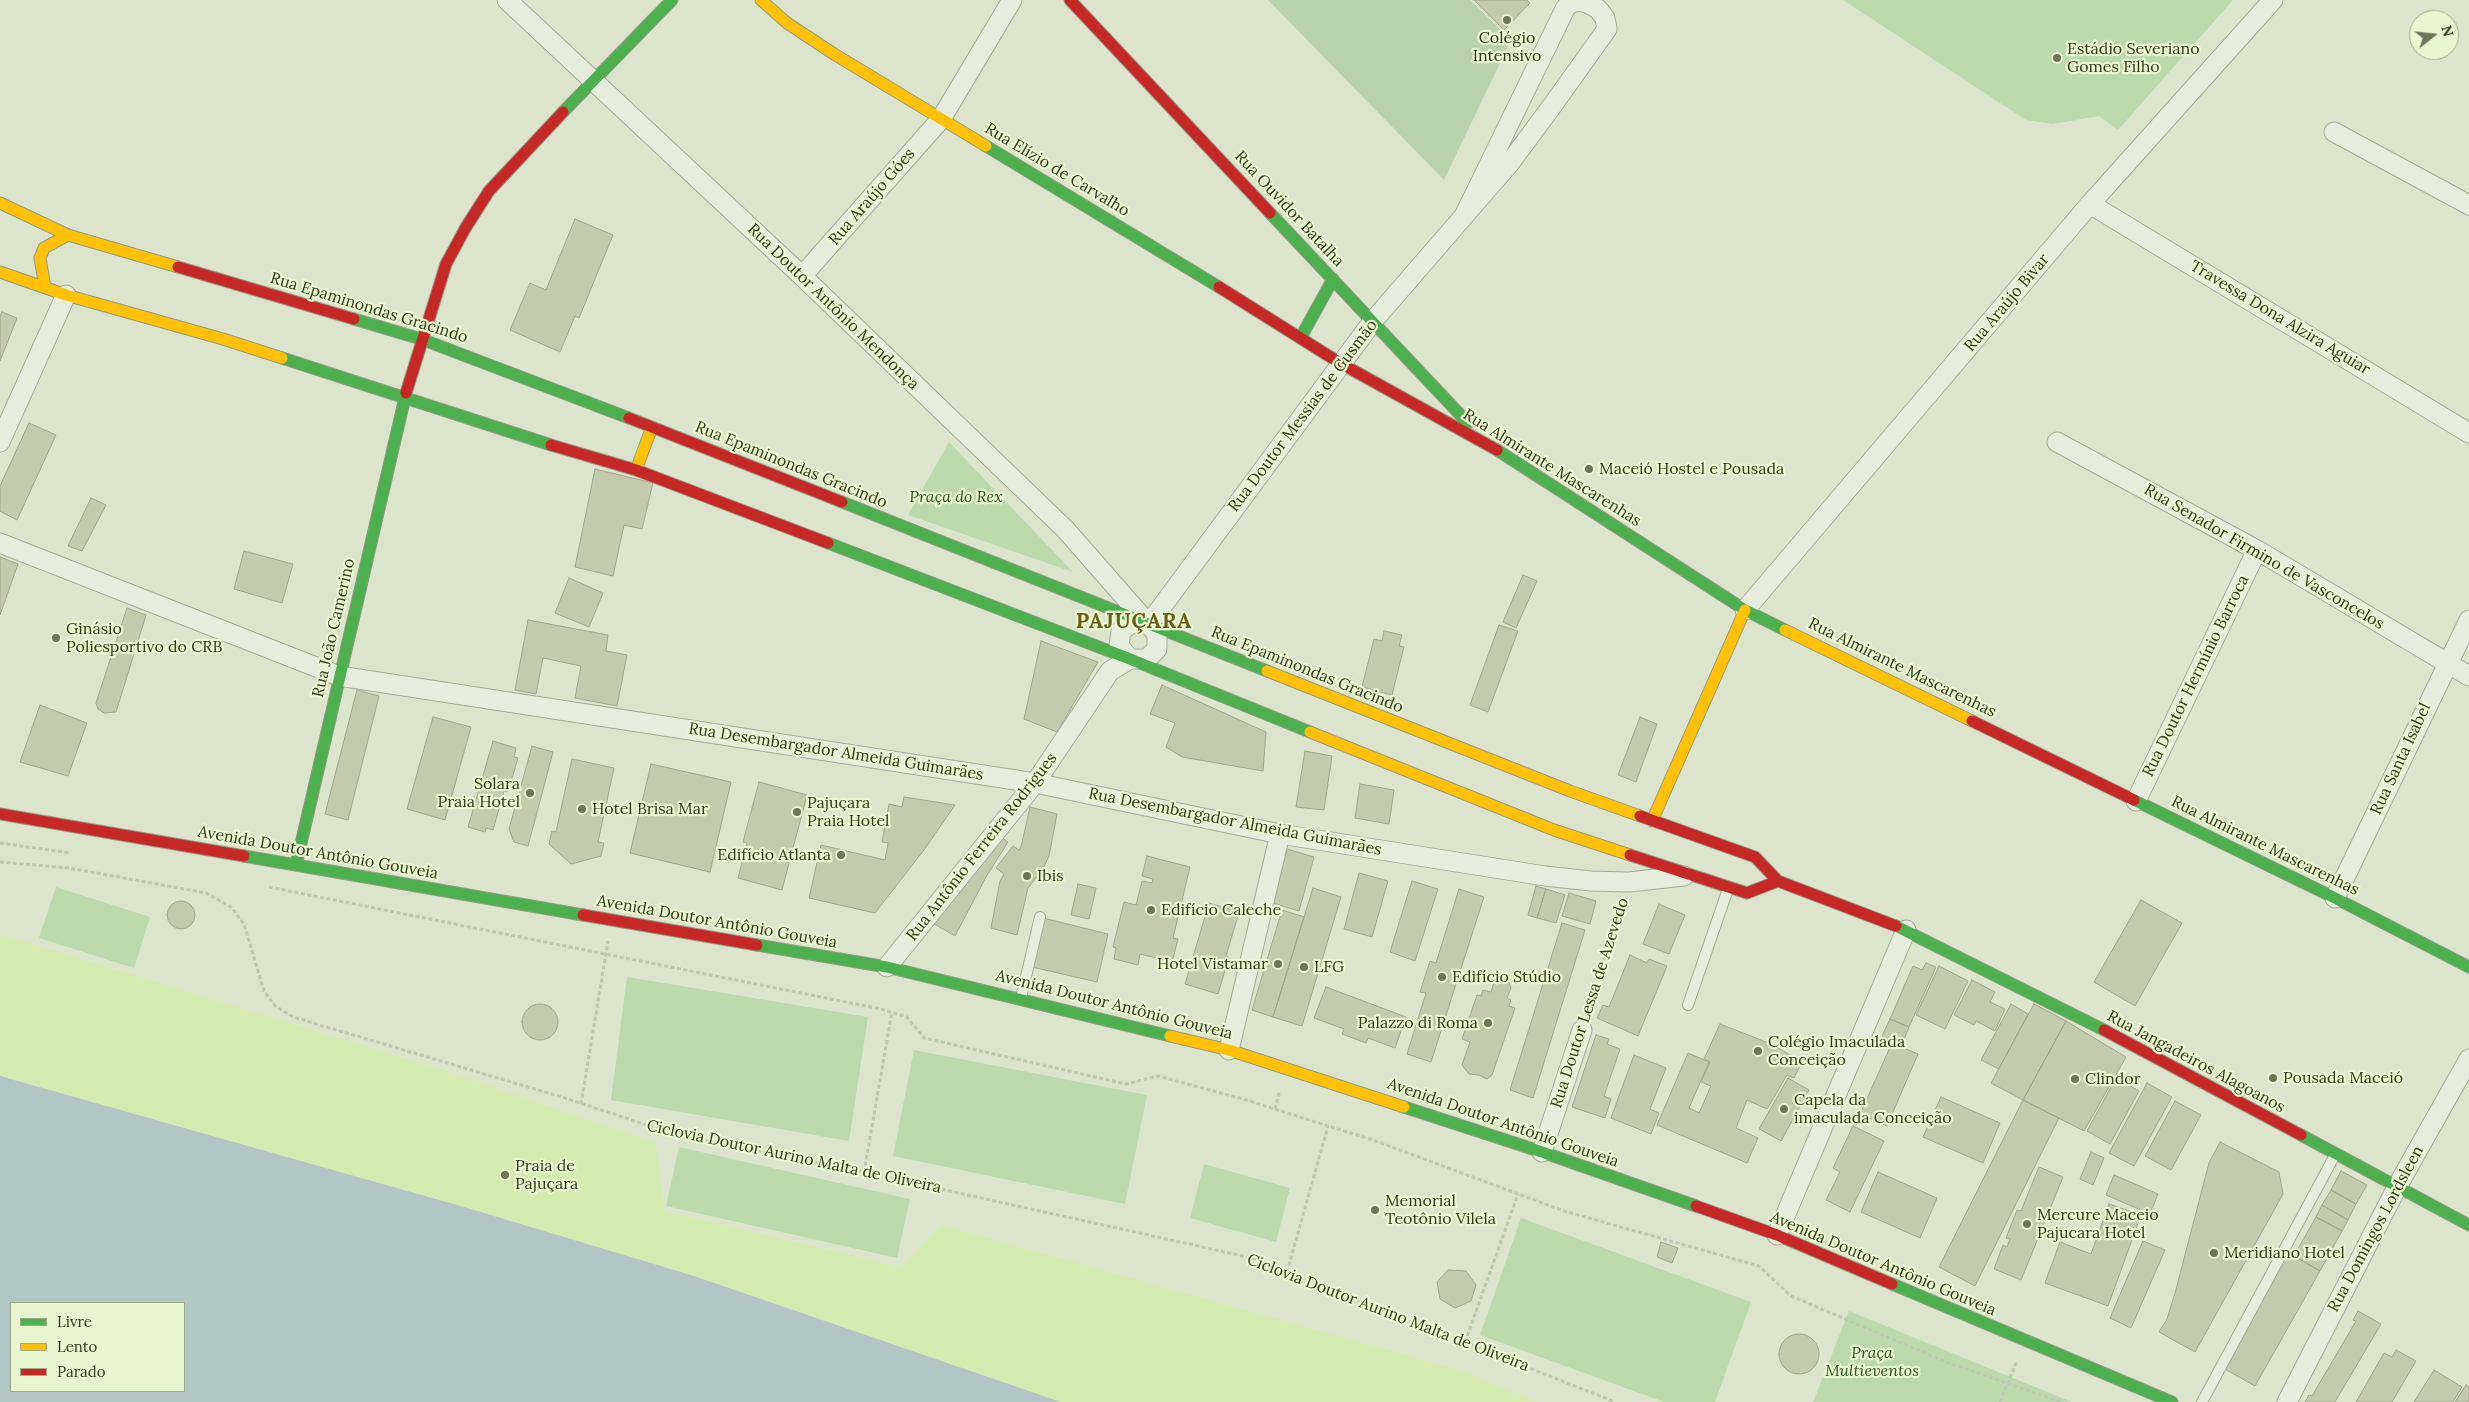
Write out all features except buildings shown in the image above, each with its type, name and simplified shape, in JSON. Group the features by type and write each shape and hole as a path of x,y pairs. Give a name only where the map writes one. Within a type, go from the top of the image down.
{"street":[{"name":"Rua Doutor Antônio Mendonça","path":"506,0 802,276 1065,529 1149,624"},
{"name":"Rua João Camerino","path":"296,865 404,398 421,338 446,264 466,227 489,192 672,0"},
{"name":"Rua Elízio de Carvalho","path":"761,0 787,23 818,44 1300,336 1340,363"},
{"path":"941,119 1012,0"},
{"name":"Rua Ouvidor Batalha","path":"1070,0 1484,441"},
{"name":"Rua Araújo Bivar","path":"1746,610 2090,204 2273,0"},
{"name":"Rua Doutor Messias de Gusmão","path":"1149,624 1372,321 1509,164 1539,124 1607,29 1605,18 1598,9 1578,1 1569,4 1565,9 1465,214"},
{"path":"1517,107 1539,124"},
{"name":"Rua Araújo Góes","path":"802,276 941,119"},
{"path":"2334,132 2469,205"},
{"name":"Rua Epaminondas Gracindo","path":"0,203 68,235 421,338 652,427 1552,784 1756,857 1778,881 1906,930"},
{"name":"Travessa Dona Alzira Aguiar","path":"2090,204 2469,433"},
{"path":"46,287 40,258 44,248 68,235"},
{"path":"0,272 66,295 223,339 404,398 636,470 1130,659 1554,830 1747,893 1778,881"},
{"path":"1300,336 1333,279"},
{"path":"0,442 66,295"},
{"name":"Rua Almirante Mascarenhas","path":"1340,363 1484,441 1746,610 2335,898 2469,967"},
{"path":"636,470 652,427"},
{"name":"Rua Senador Firmino de Vasconcelos","path":"2057,442 2257,550 2469,676"},
{"name":"Rua Desembargador Almeida Guimarães","path":"0,543 340,676 1035,783 1280,834 1545,876 1591,881 1629,882 1692,876"},
{"name":"Rua Doutor Hermínio Barroca","path":"2136,801 2257,550"},
{"path":"1652,821 1746,610"},
{"name":"Rua Santa Isabel","path":"2335,898 2469,620"},
{"path":"1132,623 1149,624 1157,634 1156,650 1147,659 1130,659 1119,646 1121,631 1132,623"},
{"name":"Rua Antônio Ferreira Rodrigues","path":"887,967 1035,783 1110,671 1130,659"},
{"name":"Avenida Doutor Antônio Gouveia","path":"0,814 887,967 1229,1050 1542,1152 1778,1235 2172,1402"},
{"path":"1229,1050 1280,834"},
{"path":"1778,1235 1906,930"},
{"name":"Rua Jangadeiros Alagoanos","path":"1906,930 2112,1034 2335,1155 2398,1185 2469,1225"},
{"name":"Rua Doutor Lessa de Azevedo","path":"1542,1152 1582,1030"},
{"name":"Rua Domingos Lordsleen","path":"2287,1402 2398,1185 2469,1059"}],"lane":[{"path":"1688,1005 1728,888"},
{"path":"1021,998 1040,917"},
{"path":"2202,1402 2335,1155"}],"path":[{"path":"0,843 78,854"},
{"name":"Ciclovia Doutor Aurino Malta de Oliveira","path":"0,862 69,868 206,893 231,907 244,924 264,991 275,1006 293,1017 671,1133 864,1172 1252,1258 1616,1402"},
{"name":"Rua Doutor Lessa de Azevedo","path":"1582,1030 1629,882"},
{"path":"264,886 892,1012 908,1017 924,1038 1126,1084 1158,1076 1243,1099 1373,1140 1564,1211 1759,1266 1791,1296 1946,1362 2061,1402"},
{"path":"581,1104 611,920"},
{"path":"864,1172 892,1012"},
{"path":"1286,1272 1328,1126"},
{"path":"1465,1342 1518,1194"},
{"path":"2000,1402 2025,1341"}],"green space":[{"name":"Estádio Severiano Gomes Filho","path":"1843,0 2233,0 2118,130 2099,116 2053,124 2026,120"},
{"name":"Praça do Rex","path":"949,442 1073,572 908,515"},
{"path":"56,887 150,917 134,968 39,938"},
{"path":"627,977 868,1017 849,1141 611,1100"},
{"path":"914,1050 1147,1095 1125,1204 893,1156"},
{"path":"679,1147 910,1199 897,1258 666,1206"},
{"path":"1204,1164 1290,1188 1276,1242 1190,1218"},
{"path":"1521,1218 1751,1302 1715,1402 1664,1402 1480,1335"},
{"name":"Praça Multieventos","path":"1849,1311 2072,1402 1813,1402"}],"sand":[{"name":"Praia de Pajuçara","path":"0,934 447,1071 656,1143 665,1211 901,1267 941,1225 1460,1370 1538,1402 1061,1402 694,1276 464,1207 0,1076"}],"shaded area":[{"path":"1268,0 1470,0 1511,40 1444,180"},
{"path":"0,1076 464,1207 694,1276 1061,1402 0,1402"}],"traffic: fast":[{"path":"563,112 672,0"},
{"path":"986,146 1219,287"},
{"path":"1270,213 1468,423"},
{"path":"1301,337 1333,279"},
{"path":"354,319 421,339 629,418"},
{"path":"282,358 551,445"},
{"path":"296,865 406,393"},
{"path":"1497,450 1745,610 1785,630"},
{"path":"842,502 1267,671"},
{"path":"828,543 1130,659 1310,732"},
{"path":"2134,800 2335,898 2469,967"},
{"path":"244,856 583,915"},
{"path":"1896,926 2104,1030"},
{"path":"757,945 887,967 1170,1036"},
{"path":"1404,1107 1542,1152 1696,1206"},
{"path":"2301,1135 2469,1225"},
{"path":"1892,1284 2172,1402"}],"traffic: slow":[{"path":"761,0 787,23 834,54 986,146"},
{"path":"0,203 68,235 178,267"},
{"path":"45,287 40,258 44,248 68,235"},
{"path":"0,272 66,295 223,339 282,358"},
{"path":"636,470 652,427"},
{"path":"1652,821 1745,610"},
{"path":"1785,630 1972,721"},
{"path":"1267,671 1570,791 1640,816"},
{"path":"1310,732 1554,830 1630,855"},
{"path":"1170,1036 1229,1050 1404,1107"}],"traffic: jam":[{"path":"1070,0 1270,213"},
{"path":"406,393 446,264 466,227 489,191 563,112"},
{"path":"178,267 354,319"},
{"path":"1219,287 1340,363 1497,450"},
{"path":"629,418 842,502"},
{"path":"551,445 636,470 828,543"},
{"path":"1972,721 2134,800"},
{"path":"0,814 244,856"},
{"path":"1640,816 1755,857 1778,881 1896,926"},
{"path":"1630,855 1747,893 1778,881"},
{"path":"583,915 757,945"},
{"path":"2104,1030 2301,1135"},
{"path":"1696,1206 1777,1235 1892,1284"}],"place":[{"name":"Colégio Intensivo","path":"1507,20"},
{"name":"Estádio Severiano Gomes Filho","path":"2057,58"},
{"name":"Maceió Hostel e Pousada","path":"1589,469"},
{"name":"Ginásio Poliesportivo do CRB","path":"56,638"},
{"name":"Solara Praia Hotel","path":"530,793"},
{"name":"Hotel Brisa Mar","path":"582,809"},
{"name":"Pajuçara Praia Hotel","path":"797,812"},
{"name":"Edifício Atlanta","path":"841,855"},
{"name":"Ibis","path":"1027,876"},
{"name":"Edifício Caleche","path":"1151,910"},
{"name":"Hotel Vistamar","path":"1278,964"},
{"name":"LFG","path":"1304,967"},
{"name":"Edifício Stúdio","path":"1442,977"},
{"name":"Palazzo di Roma","path":"1488,1023"},
{"name":"Colégio Imaculada Conceição","path":"1758,1051"},
{"name":"Pousada Maceió","path":"2273,1078"},
{"name":"Clindor","path":"2075,1079"},
{"name":"Capela da imaculada Conceição","path":"1784,1109"},
{"name":"Praia de Pajuçara","path":"505,1175"},
{"name":"Memorial Teotônio Vilela","path":"1375,1210"},
{"name":"Mercure Maceio Pajucara Hotel","path":"2027,1224"},
{"name":"Meridiano Hotel","path":"2214,1253"}],"district":[{"name":"PAJUÇARA","path":"1134,622"}]}
